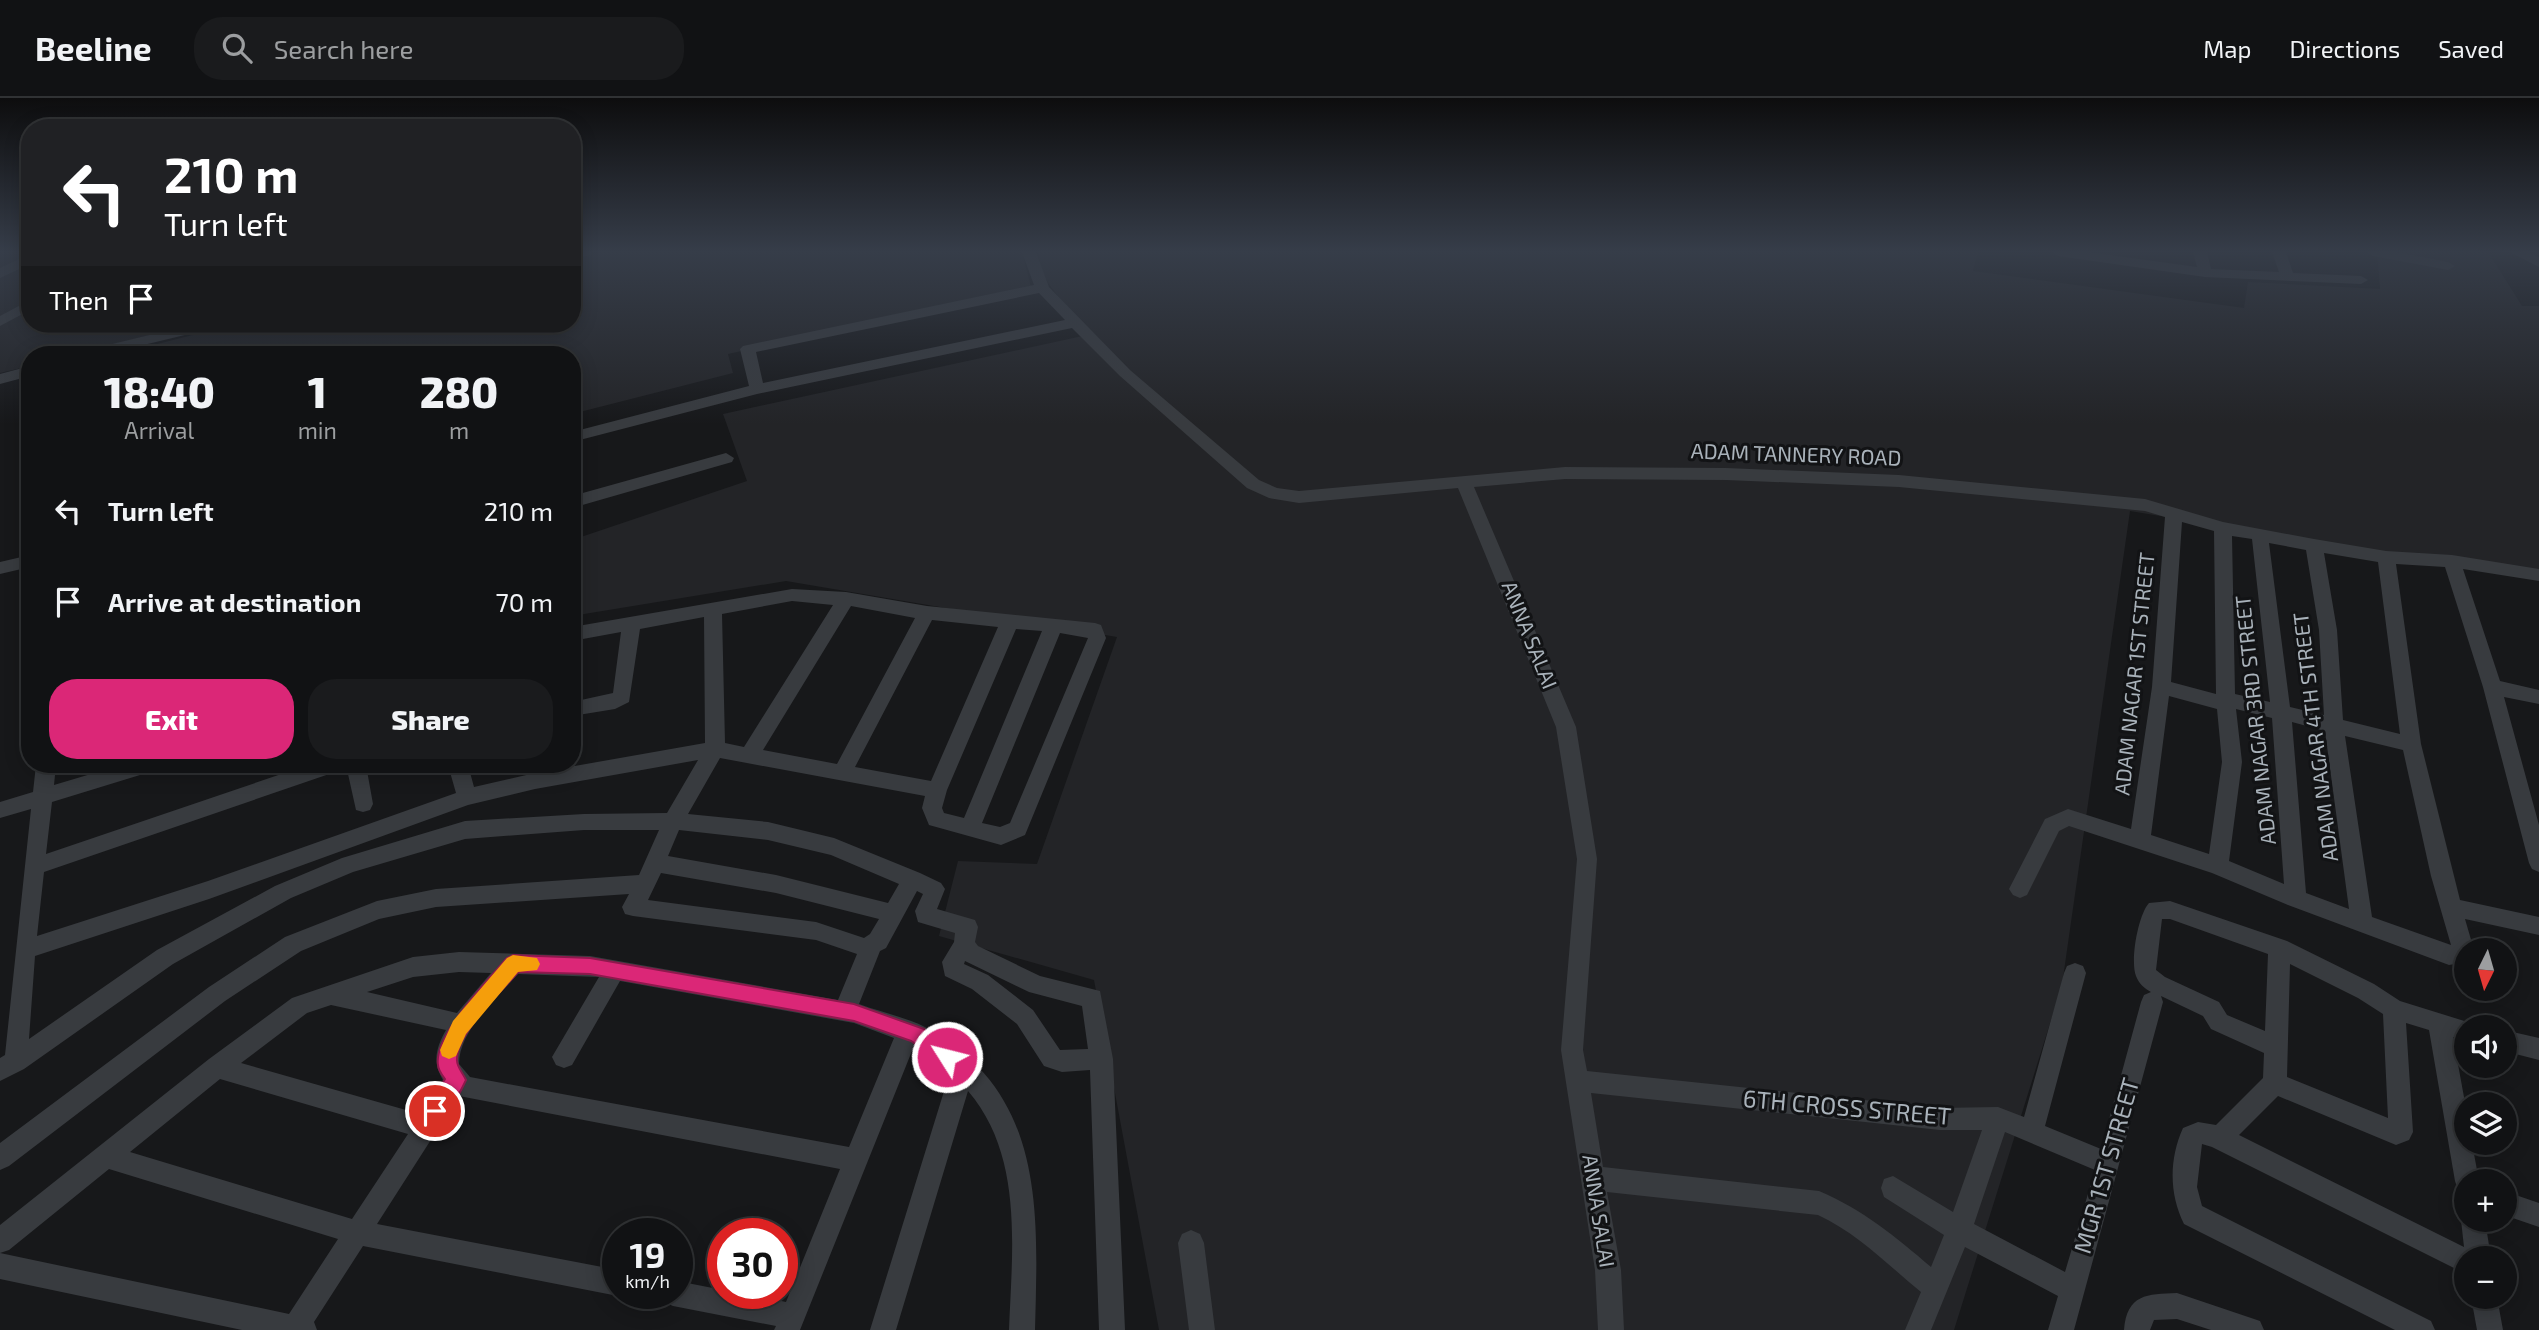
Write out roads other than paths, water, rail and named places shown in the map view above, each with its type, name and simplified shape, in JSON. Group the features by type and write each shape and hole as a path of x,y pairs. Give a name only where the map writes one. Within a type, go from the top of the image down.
{"street":[{"path":"0,322 21,309"},
{"path":"757,388 748,349 938,309"},
{"path":"1063,309 1125,373 1253,484 1267,492 1299,497 1464,482"},
{"path":"581,435 757,388 1077,323"},
{"path":"124,346 176,333"},
{"path":"0,379 21,373"},
{"path":"581,499 726,458"},
{"name":"ADAM TANNERY ROAD","path":"1464,482 1565,473 1726,474 1899,481 2126,502 2260,536 2386,557 2452,561 2539,575"},
{"name":"ANNA SALAI","path":"1464,482 1566,727 1587,859 1572,1050 1608,1270 1611,1330"},
{"name":"ADAM NAGAR 1ST STREET","path":"2140,839 2161,687 2174,514"},
{"path":"2218,866 2232,762 2226,702 2223,528"},
{"name":"ADAM NAGAR 3RD STREET","path":"2260,536 2281,712 2296,899"},
{"name":"ADAM NAGAR 4TH STREET","path":"2314,545 2328,630 2334,725 2362,923"},
{"path":"2020,889 2052,825 2061,819 2080,819 2218,866 2296,899 2449,956 2462,954 2463,948 2412,744 2386,557"},
{"path":"2452,561 2534,831 2539,863"},
{"path":"0,568 21,563"},
{"path":"581,632 792,596 846,599 927,613 1054,625 1095,630 1097,638 1018,829 1001,836 936,819 933,815 937,790 1010,621"},
{"path":"749,756 846,599"},
{"path":"712,609 715,749 673,821 657,863 630,913 816,931 870,948"},
{"path":"843,771 927,613"},
{"path":"581,708 615,702 622,697 631,624"},
{"path":"970,828 1054,625"},
{"path":"2161,687 2281,712 2412,744"},
{"path":"2492,687 2539,697"},
{"path":"581,767 715,749 937,790"},
{"path":"8,1065 25,950 45,773"},
{"path":"0,810 121,773"},
{"path":"34,867 308,773"},
{"path":"357,773 363,804"},
{"path":"460,773 467,797"},
{"path":"25,950 209,890 536,773"},
{"path":"421,814 423,841"},
{"path":"8,1065 165,957 283,892 349,864 423,841 478,828 584,822 673,821 768,831 834,847 913,879 935,891 926,915 967,927 964,944 953,962 953,969 980,982 1025,1017 1049,1056 1062,1060 1101,1059"},
{"path":"657,863 755,877 829,894 894,914"},
{"path":"845,1011 870,948 878,941 913,879"},
{"path":"0,1158 217,994 293,944 377,910 436,898 646,884"},
{"path":"2451,906 2539,926"},
{"path":"2276,1047 2219,1022 2211,1009 2157,984 2147,976 2144,966 2152,915 2157,910 2170,910 2279,948 2366,991 2394,1009 2454,1028"},
{"path":"964,944 970,953 1037,985 1092,998 1101,1059 1112,1330"},
{"path":"2220,1138 2275,1083 2279,948"},
{"path":"0,1241 289,1011 328,994 413,967 435,963 590,966 845,1011 917,1035 963,1068 992,1101 1007,1130 1022,1190 1025,1236 1022,1330"},
{"path":"513,964 460,1027 447,1056 447,1066 456,1080 465,1087 856,1160"},
{"path":"564,1057 615,970"},
{"path":"2032,1130 2075,973"},
{"path":"328,994 452,1021 460,1027"},
{"name":"MGR 1ST STREET","path":"2060,1330 2109,1164 2152,1002"},
{"path":"2275,1083 2396,1133 2401,1132 2394,1009"},
{"path":"2439,1024 2465,1169"},
{"path":"693,1298 790,1323 908,1032"},
{"path":"2517,1043 2539,1049"},
{"path":"217,1067 424,1127"},
{"path":"883,1330 963,1068"},
{"path":"0,1266 298,1329 355,1232 456,1080"},
{"name":"6TH CROSS STREET","path":"1577,1081 1940,1119 1998,1118 2109,1164"},
{"path":"1918,1330 1959,1230 1998,1118"},
{"path":"2421,1330 2193,1215 2186,1204 2184,1184 2191,1136 2206,1133 2220,1138 2454,1255"},
{"path":"106,1156 355,1232 602,1280"},
{"path":"1594,1178 1819,1203 1831,1207 1865,1231 1935,1287"},
{"path":"1894,1188 1959,1230 2072,1289"},
{"path":"2517,1207 2539,1215"},
{"path":"1191,1243 1202,1330"},
{"path":"2137,1330 2138,1318 2148,1307 2177,1306 2250,1330"},
{"path":"2486,1309 2490,1330"}]}
